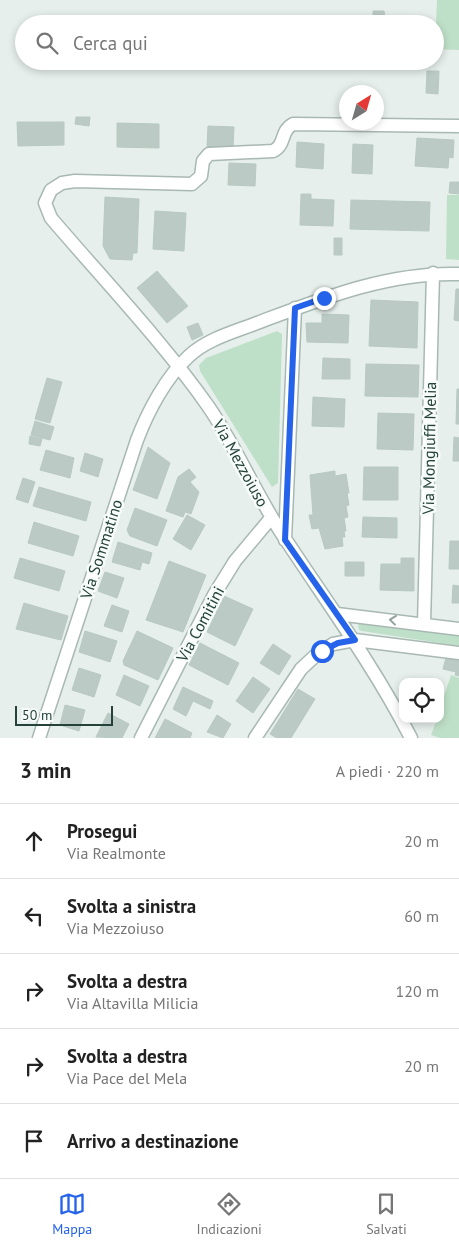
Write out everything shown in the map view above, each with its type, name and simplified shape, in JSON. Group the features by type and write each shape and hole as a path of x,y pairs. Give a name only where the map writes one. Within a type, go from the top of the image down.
{"street":[{"name":"Via Mezzoiuso","path":"411,738 355,640 271,518 226,433 178,367 51,218 46,207 48,193 54,187 66,182 192,184 201,176 203,161 209,154 273,151 281,145 287,128 295,124 459,126"},
{"name":"Via Sommatino","path":"39,738 137,440 154,405 178,367 193,352 210,341 335,294 395,278 433,273 459,274"},
{"name":"Via Mongiuffi Melia","path":"424,624 433,273"},
{"path":"285,540 295,308"},
{"name":"Via Comitini","path":"141,738 219,586 240,554 271,518"},
{"path":"337,614 459,629"},
{"path":"255,738 305,665 333,644 355,640 459,653"}],"green space":[{"path":"437,0 459,0 459,50 444,49 444,15 436,15"},
{"path":"447,195 459,195 459,260 446,259"},
{"path":"277,331 282,334 278,483 272,487 200,371 199,365 206,358"},
{"path":"358,623 459,634 459,646 362,631 359,630"},
{"path":"451,675 459,678 459,738 440,738 431,735 436,723 444,723 444,696"}],"building":[{"path":"373,11 384,11 385,15 373,15"},
{"path":"427,71 439,71 438,94 426,93"},
{"path":"76,117 90,117 89,126 75,124"},
{"path":"17,122 64,122 64,145 18,146"},
{"path":"117,123 159,124 159,148 117,147"},
{"path":"208,126 234,127 233,148 207,147"},
{"path":"417,138 454,140 453,158 449,157 448,168 415,166"},
{"path":"297,142 324,144 323,169 296,167"},
{"path":"353,144 373,145 372,174 352,173"},
{"path":"229,163 256,164 255,186 228,185"},
{"path":"450,182 459,182 459,194 449,193"},
{"path":"301,194 311,194 311,199 334,200 333,226 300,225"},
{"path":"105,197 139,199 137,253 133,253 132,260 110,259 103,246"},
{"path":"351,200 430,202 429,231 350,229"},
{"path":"155,211 186,213 184,251 153,249"},
{"path":"334,238 342,238 342,255 334,255"},
{"path":"157,271 188,306 167,323 137,288"},
{"path":"456,289 459,289 459,321 454,320"},
{"path":"371,300 418,302 417,348 369,346"},
{"path":"322,314 349,315 348,343 307,342 306,323 322,323"},
{"path":"198,323 203,335 192,340 187,327"},
{"path":"323,358 350,359 350,379 322,379"},
{"path":"366,364 419,365 418,397 365,396"},
{"path":"47,378 62,382 50,423 35,419"},
{"path":"457,389 459,389 459,424 456,424"},
{"path":"313,397 345,399 344,427 312,426"},
{"path":"378,413 414,414 413,450 377,449"},
{"path":"35,421 54,427 50,440 31,435"},
{"path":"30,436 42,439 40,446 29,444"},
{"path":"454,437 459,438 459,461 453,461"},
{"path":"148,447 170,463 157,499 133,490"},
{"path":"46,450 74,458 70,478 40,470"},
{"path":"85,453 103,459 98,477 80,471"},
{"path":"364,467 398,467 398,500 363,500"},
{"path":"189,469 196,477 190,482 199,492 191,514 185,512 183,517 166,511 178,477"},
{"path":"335,471 335,476 346,474 349,493 347,493 349,505 346,506 348,517 344,518 346,531 344,531 345,537 342,537 343,546 325,549 319,528 312,529 309,515 313,515 310,475"},
{"path":"23,478 35,482 28,503 16,499"},
{"path":"39,487 91,502 86,521 33,506"},
{"path":"135,508 167,520 157,546 130,536 127,530"},
{"path":"187,515 205,525 191,550 173,539"},
{"path":"363,517 397,518 397,538 362,537"},
{"path":"34,522 79,536 73,556 28,543"},
{"path":"450,541 459,541 459,569 449,569"},
{"path":"118,542 152,553 149,564 142,562 140,570 112,562"},
{"path":"20,558 65,571 59,591 14,578"},
{"path":"401,558 414,558 414,591 380,590 381,564 401,564"},
{"path":"169,561 206,575 183,632 146,620"},
{"path":"345,562 364,562 364,576 345,576"},
{"path":"105,572 124,578 117,598 98,591"},
{"path":"453,585 459,586 459,603 452,603"},
{"path":"224,596 253,609 235,646 207,632"},
{"path":"24,603 68,616 61,640 16,629"},
{"path":"112,605 129,611 122,632 104,626"},
{"path":"85,631 117,641 110,662 79,652"},
{"path":"137,631 173,648 158,680 124,665 123,661"},
{"path":"200,643 239,663 228,685 189,665"},
{"path":"273,644 291,656 279,675 260,663"},
{"path":"446,658 458,661 459,659 459,676 455,675 456,672 443,669"},
{"path":"79,668 101,675 94,697 72,690"},
{"path":"124,675 149,686 140,706 116,695"},
{"path":"253,677 270,689 253,713 236,701"},
{"path":"183,687 213,701 210,709 193,701 186,716 173,709"},
{"path":"298,689 315,699 291,738 277,738 270,734"},
{"path":"65,705 85,710 79,731 60,725"},
{"path":"108,713 129,724 122,738 96,737"},
{"path":"217,715 231,724 223,738 207,732"},
{"path":"165,719 192,733 190,738 155,738"}],"route":[{"path":"322,651 333,644 355,640 285,540 295,308 324,298"}]}
